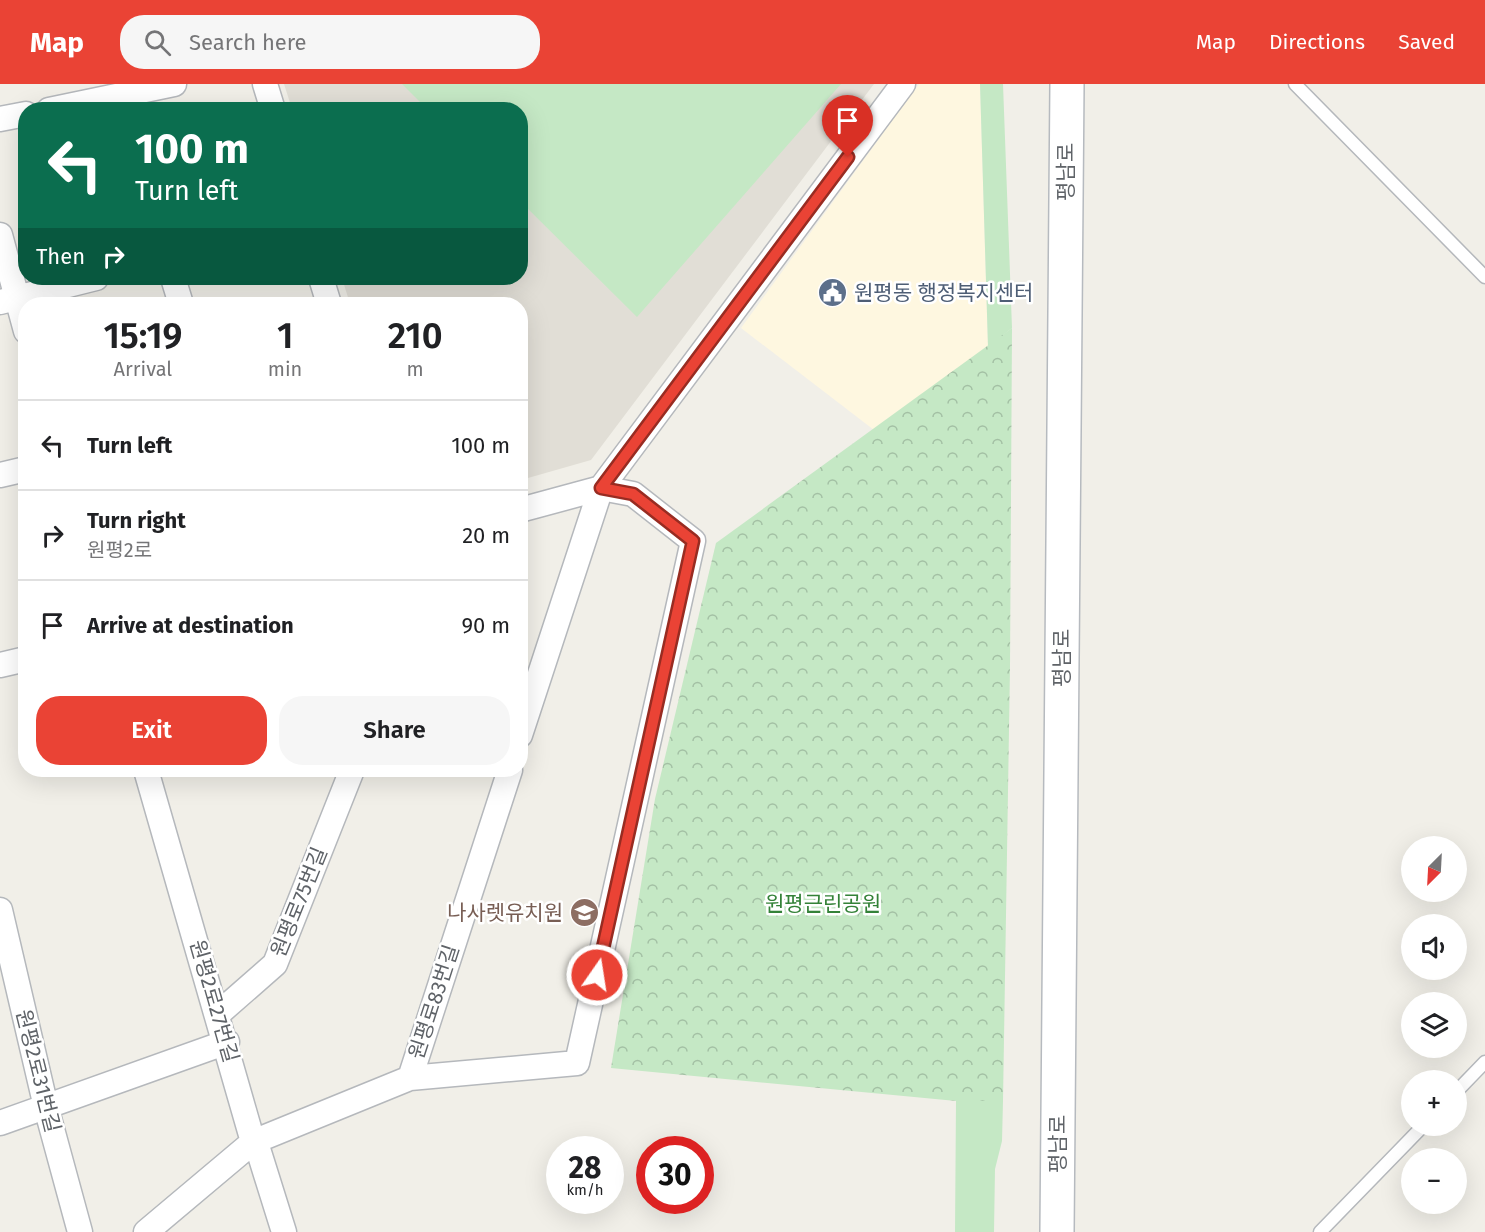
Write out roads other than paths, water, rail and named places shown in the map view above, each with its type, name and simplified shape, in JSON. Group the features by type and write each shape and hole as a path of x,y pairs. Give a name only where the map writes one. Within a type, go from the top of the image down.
{"street":[{"path":"124,102 174,84"},
{"path":"266,84 271,102"},
{"path":"528,711 601,488 903,84"},
{"name":"평남로","path":"1057,1232 1067,84"},
{"path":"0,119 18,116"},
{"path":"0,235 9,300 18,316"},
{"path":"21,297 68,285"},
{"path":"0,474 18,471"},
{"path":"410,1078 577,1063 693,541 633,494 601,488 528,508"},
{"path":"0,665 18,661"},
{"name":"원평2로27번길","path":"148,777 253,1142 259,1152 284,1232"},
{"name":"원평로75번길","path":"218,1014 275,964 349,777"},
{"name":"원평로83번길","path":"146,1232 253,1142 410,1078 508,777"},
{"name":"원평2로31번길","path":"0,909 46,1107 80,1232"},
{"path":"0,1123 226,1042"}],"lane":[{"path":"1295,84 1485,277"},
{"path":"1467,1081 1485,1062"},
{"path":"1320,1232 1413,1136"}],"place":[{"name":"원평동 행정복지센터","path":"833,293"},
{"name":"나사렛유치원","path":"584,913"}],"park label":[{"name":"원평근린공원","path":"823,904"}]}
